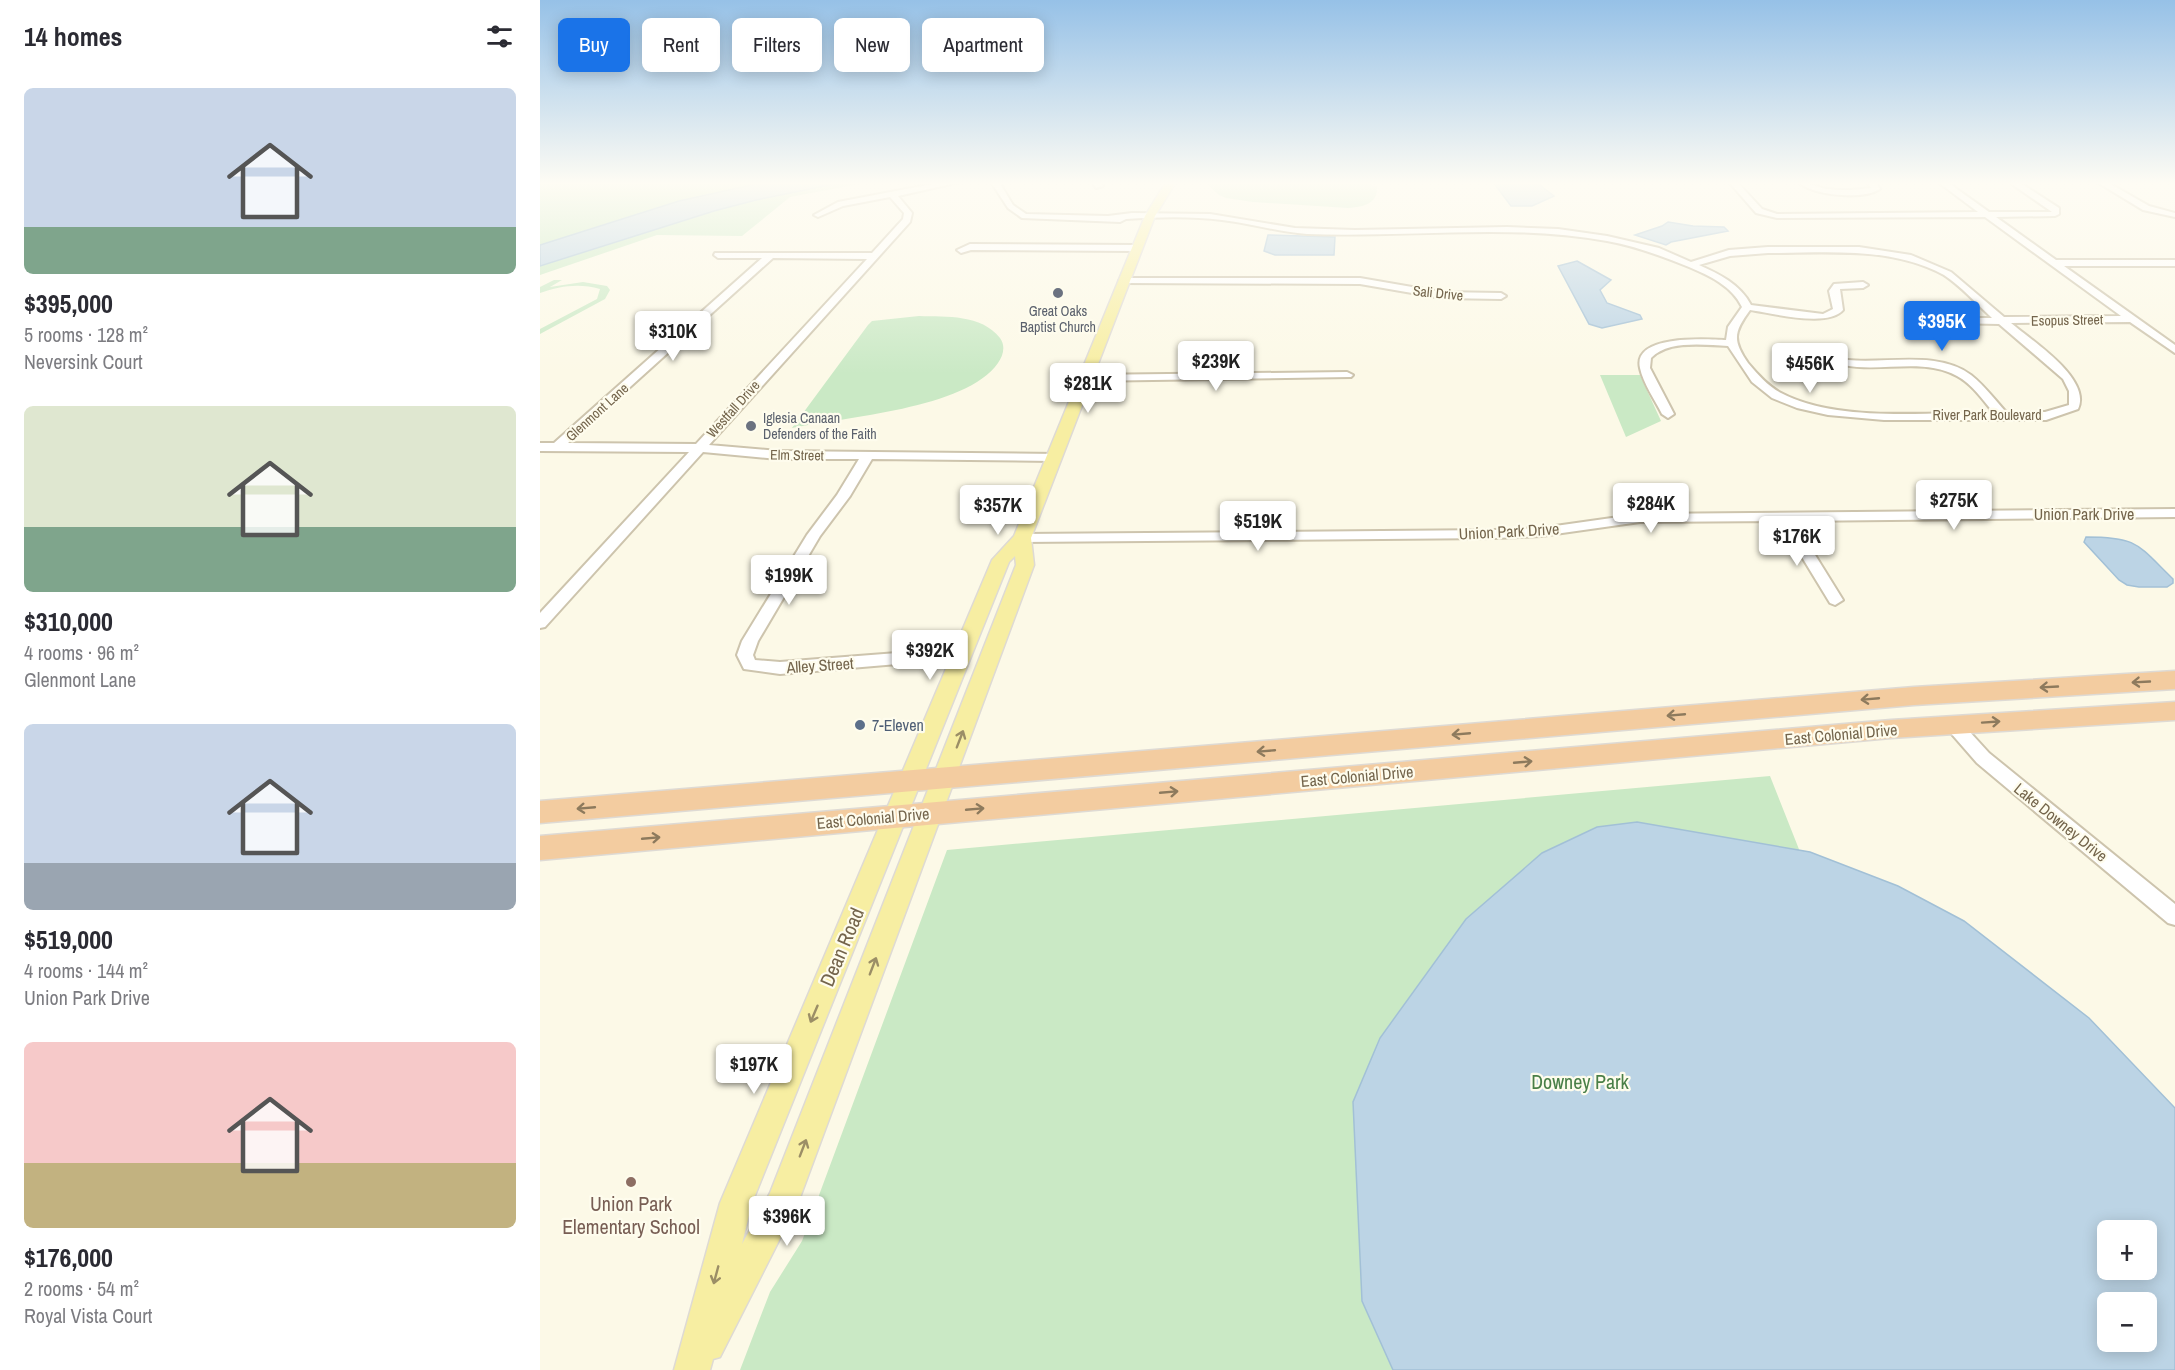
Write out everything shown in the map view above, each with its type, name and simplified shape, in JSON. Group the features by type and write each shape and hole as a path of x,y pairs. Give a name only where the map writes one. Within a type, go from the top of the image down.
{"highway":[{"name":"East Colonial Drive","path":"540,812 1914,696 2175,680"},
{"path":"1952,724 1952,712 1971,692"},
{"path":"1891,729 1913,709 1914,696"},
{"name":"East Colonial Drive","path":"540,848 1891,729 2175,711"},
{"path":"1444,768 1486,753 1500,742 1506,730"}],"main road":[{"name":"Dean Road","path":"692,1370 736,1203 1000,560 1022,538 1137,248"},
{"name":"Dean Road","path":"692,1370 782,1203 1025,565 1022,538"}],"street":[{"name":"Westfall Drive","path":"540,623 883,246"},
{"path":"1638,246 1692,264 1735,289 1743,296 1747,306"},
{"path":"2032,246 2175,350"},
{"path":"960,250 970,247 1137,248"},
{"name":"River Park Boulevard","path":"1692,264 1729,253 1768,250 1859,250 1911,254 1948,274 2067,377 2075,388 2076,397 2074,407 2046,416 1862,416 1805,407 1766,389 1751,376 1732,343"},
{"path":"718,255 873,256"},
{"name":"Glenmont Lane","path":"557,447 771,256"},
{"path":"2055,263 2175,263"},
{"name":"Sali Drive","path":"1124,281 1353,281 1441,295 1501,296"},
{"path":"1747,306 1823,317 1839,310 1834,291 1837,286 1863,285"},
{"path":"1668,414 1645,368 1643,361 1645,355 1653,349 1673,344 1732,343 1731,334 1734,325 1747,306"},
{"name":"Esopus Street","path":"1952,321 2133,319"},
{"path":"2154,335 2175,335"},
{"path":"1848,363 1944,367 1959,372 1968,378 2003,416"},
{"path":"1085,378 1347,375"},
{"name":"Elm Street","path":"540,447 698,448 778,455 1053,457"},
{"name":"Alley Street","path":"868,455 843,496 818,528 750,641 746,655 750,666 780,668 962,654"},
{"name":"Union Park Drive","path":"1022,538 1494,534 1541,532 1641,518 2175,513"},
{"path":"1785,517 1835,600"},
{"name":"Lake Downey Drive","path":"1952,724 1983,758 2175,916"}],"green space":[{"path":"540,246 625,246 540,275"},
{"path":"554,280 562,280 550,287 583,282 607,286 610,290 605,299 540,334 540,329 597,299 600,289 570,286 540,293 540,287"},
{"path":"919,316 963,318 983,325 992,330 1002,341 1003,351 1000,360 982,379 960,391 932,401 872,415 792,428 872,321"},
{"path":"1600,375 1640,375 1661,421 1626,437"},
{"name":"Downey Park","path":"1770,776 1985,1319 2037,1370 740,1370 770,1292 802,1241 947,850"}],"water":[{"path":"540,246 603,246 540,266"},
{"path":"1265,246 1335,246 1334,255 1275,255 1264,251"},
{"path":"1577,261 1611,280 1600,290 1607,303 1640,315 1642,319 1602,328 1589,324 1558,266"},
{"path":"2086,537 2116,539 2136,545 2173,579 2173,583 2167,587 2127,585 2119,580 2084,542"},
{"path":"1637,822 1810,852 1898,886 1964,921 2089,1018 2175,1108 2175,1370 1393,1370 1362,1301 1353,1102 1380,1038 1466,919 1542,853 1597,827"}],"place":[{"name":"Great Oaks Baptist Church","path":"1058,293"},
{"name":"Iglesia Canaan Defenders of the Faith","path":"751,426"},
{"name":"7-Eleven","path":"860,725"},
{"name":"Union Park Elementary School","path":"631,1182"}]}
